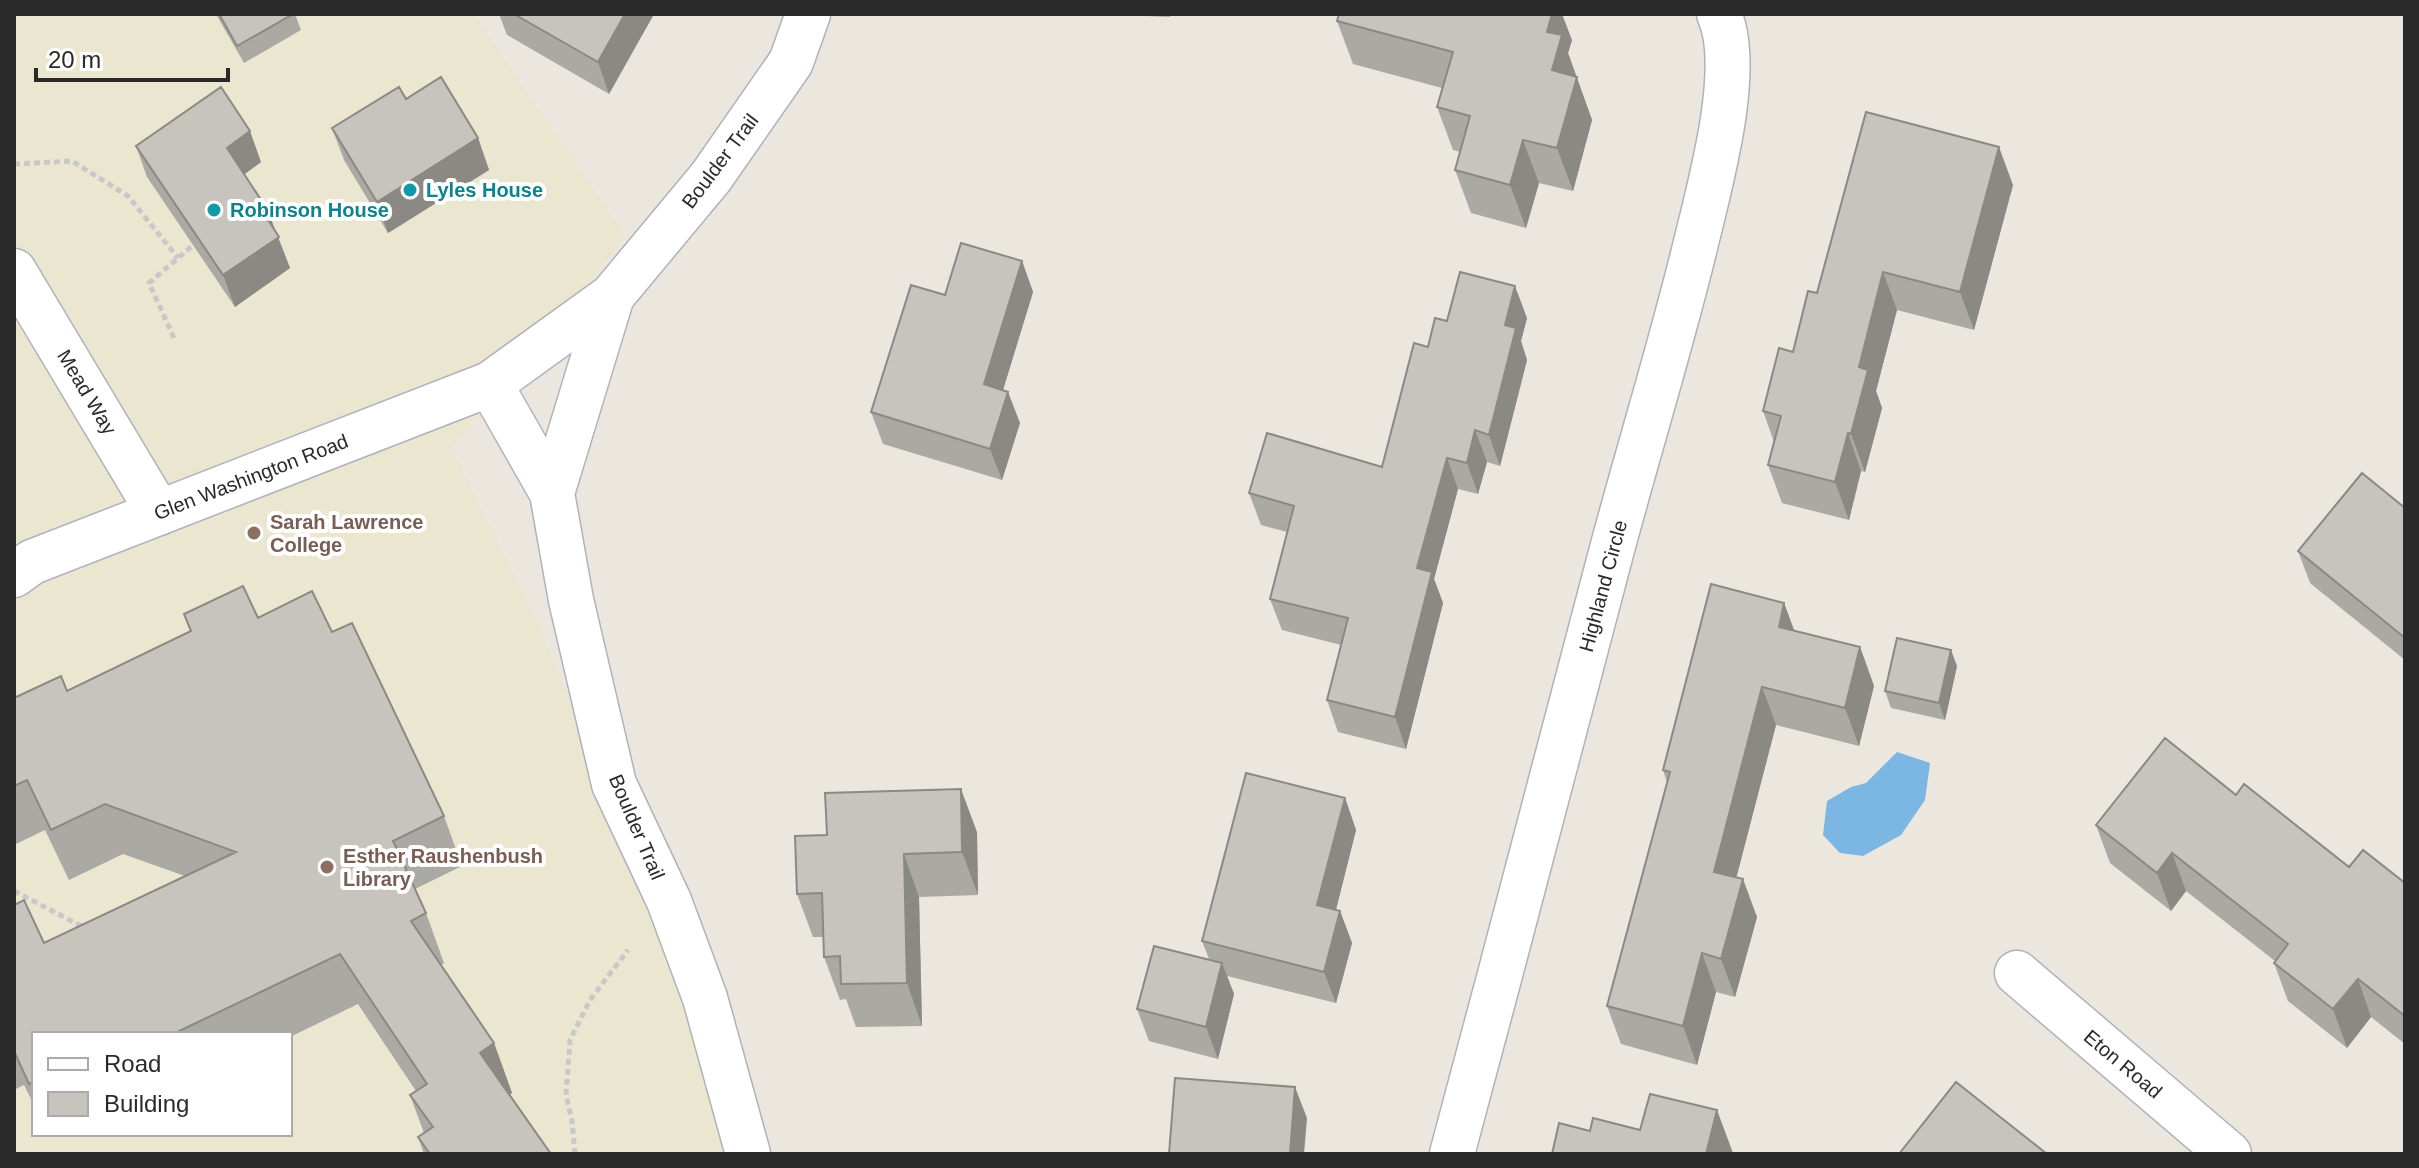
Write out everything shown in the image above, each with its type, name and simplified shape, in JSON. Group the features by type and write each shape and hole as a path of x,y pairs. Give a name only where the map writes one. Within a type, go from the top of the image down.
{"street":[{"name":"Boulder Trail","path":"748,1154 705,998 669,901 614,784 571,600 552,493 490,384 612,296 720,164 791,62 808,14"},
{"name":"Highland Circle","path":"1452,1154 1612,550 1668,353 1717,152 1728,72 1719,14"},
{"name":"Mead Way","path":"14,271 159,513"},
{"name":"Boulder Trail","path":"552,493 612,296"},
{"name":"Glen Washington Road","path":"14,575 32,562 490,384"},
{"name":"Eton Road","path":"2017,973 2229,1154"}],"path":[{"path":"14,164 72,161 128,196 178,258"},
{"path":"174,338 149,283 193,245"},
{"path":"14,891 96,933"},
{"path":"575,1154 566,1095 570,1040 590,1000 641,930 669,901"},
{"path":"24,906 35,902"}],"shaded area":[{"name":"Sarah Lawrence College","path":"14,14 474,14 626,237 451,447 536,619 649,892 690,1008 730,1154 14,1154"}],"water":[{"path":"1897,752 1930,763 1925,800 1901,835 1863,856 1840,853 1823,835 1827,801 1851,787 1866,783"}],"building":[{"path":"219,14 293,14 237,46"},
{"path":"514,14 625,14 598,62"},
{"path":"1339,14 1552,14 1547,32 1562,35 1552,70 1577,77 1557,148 1523,140 1510,185 1455,170 1470,116 1437,107 1453,52 1337,21"},
{"path":"441,77 478,138 377,202 332,128 399,87 406,99"},
{"name":"Robinson House","path":"221,87 250,131 227,148 267,209 263,212 279,237 223,275 136,146"},
{"path":"1866,112 1999,147 1960,292 1883,272 1859,367 1868,370 1835,482 1768,465 1781,416 1763,411 1779,348 1793,352 1808,291 1817,293"},
{"path":"961,243 1022,261 984,384 1008,392 990,449 871,412 911,285 945,295"},
{"path":"1460,272 1515,286 1505,325 1516,328 1489,435 1475,430 1467,463 1447,458 1417,568 1432,572 1395,717 1327,700 1348,618 1270,599 1294,506 1249,493 1267,433 1382,467 1414,343 1428,347 1435,318 1447,321"},
{"path":"2362,473 2405,508 2405,638 2298,551"},
{"path":"1711,584 1784,603 1779,627 1860,647 1845,708 1762,687 1714,872 1743,879 1721,959 1702,953 1683,1026 1607,1006 1670,772 1663,770"},
{"name":"Esther Raushenbush Library","path":"243,586 258,618 312,591 332,632 352,623 444,816 393,841 426,913 411,921 494,1043 480,1053 551,1154 430,1154 418,1137 433,1127 410,1095 427,1084 340,954 177,1032 32,1032 32,1083 29,1084 14,1051 14,905 24,900 44,943 236,852 105,804 51,830 27,780 14,786 14,698 61,676 67,691 191,631 184,614"},
{"path":"1897,638 1951,650 1939,703 1885,691"},
{"path":"2165,738 2236,795 2244,784 2349,867 2363,850 2405,883 2405,1016 2358,979 2333,1009 2274,963 2288,944 2172,853 2157,873 2096,825"},
{"path":"1246,773 1345,798 1317,905 1340,911 1324,972 1202,941"},
{"path":"961,789 962,852 904,854 907,983 841,984 840,956 824,957 822,893 797,894 795,836 827,835 825,793"},
{"path":"1154,946 1222,963 1206,1027 1137,1009"},
{"path":"1175,1078 1295,1087 1290,1154 1169,1154"},
{"path":"1956,1082 2047,1154 1899,1154"},
{"path":"1650,1094 1717,1110 1706,1154 1552,1154 1559,1123 1590,1131 1593,1118 1640,1130"}],"place":[{"name":"Lyles House","path":"410,190"},
{"name":"Robinson House","path":"214,210"},
{"name":"Sarah Lawrence College","path":"254,533"},
{"name":"Esther Raushenbush Library","path":"327,867"}]}
